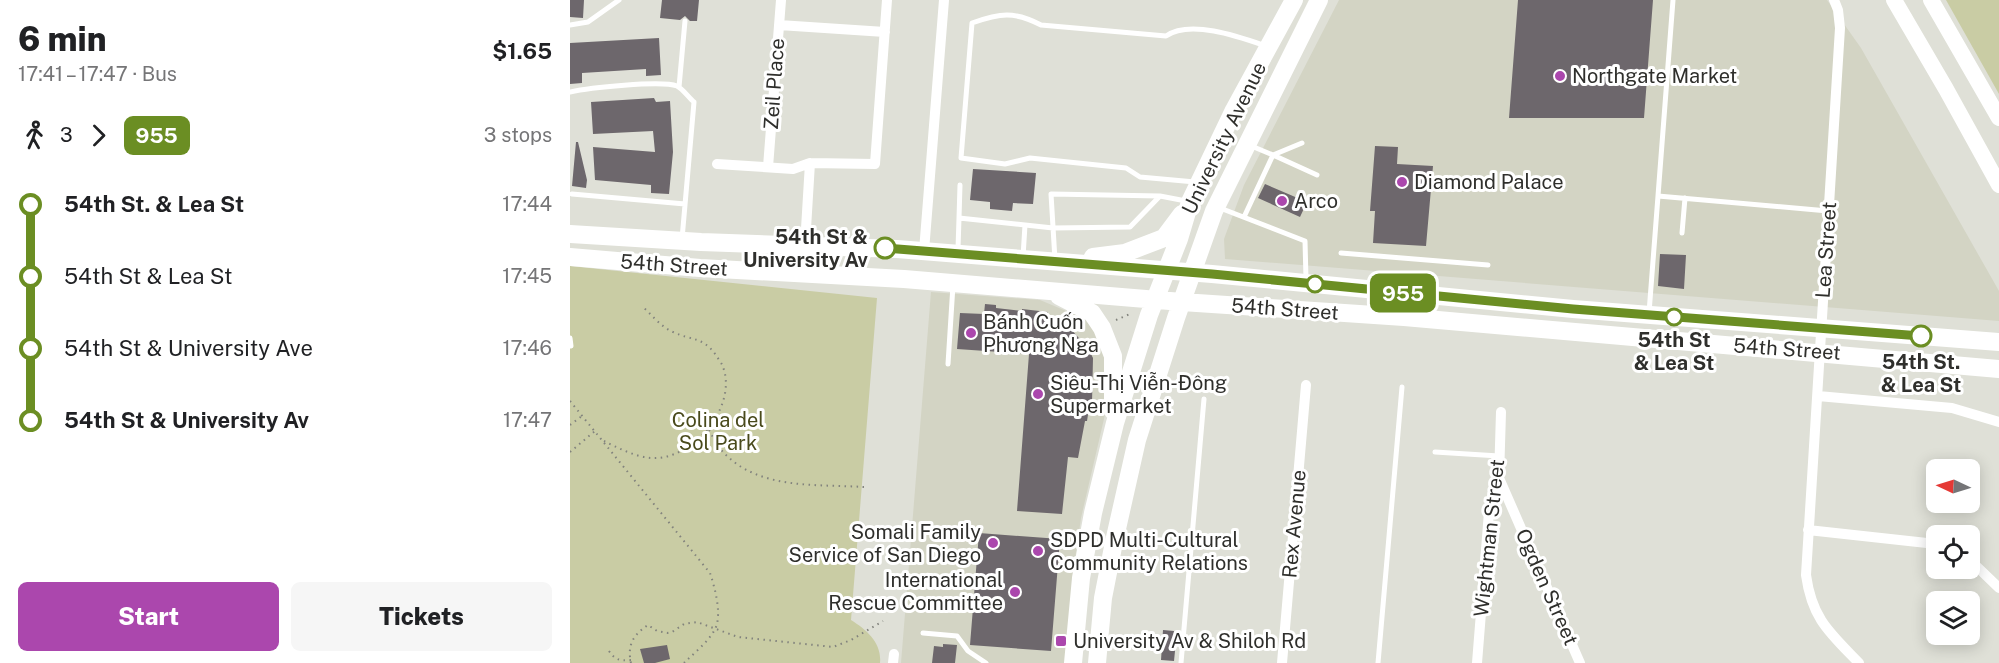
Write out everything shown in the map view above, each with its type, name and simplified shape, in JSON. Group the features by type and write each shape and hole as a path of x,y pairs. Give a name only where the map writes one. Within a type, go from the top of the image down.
{"main road":[{"name":"University Avenue","path":"1073,663 1081,578 1093,513 1115,423 1155,300 1190,202 1234,110 1293,0"},
{"name":"University Avenue","path":"1097,663 1103,598 1137,440 1182,302 1216,206 1319,0"},
{"path":"1894,0 1999,185"},
{"path":"1931,0 1999,118"},
{"path":"1055,261 1125,253 1164,238 1190,202"},
{"path":"570,226 593,236"},
{"name":"54th Street","path":"570,234 924,251 1649,315 1999,342"},
{"name":"54th Street","path":"570,257 700,268 953,283 1437,320 1999,369"},
{"path":"1049,291 1092,313 1102,328 1113,357 1112,406 1115,423"},
{"path":"1437,320 1476,312 1485,301"}],"street":[{"name":"Zeil Place","path":"768,167 781,0"},
{"path":"717,164 793,169 810,164 875,164 887,0"},
{"path":"924,251 944,0"},
{"name":"Lea Street","path":"1834,0 1838,10 1840,28 1806,575 1813,606 1824,627 1859,663"},
{"path":"779,25 885,32"},
{"path":"805,245 810,164"},
{"name":"Rex Avenue","path":"1282,663 1306,385"},
{"path":"1818,396 1952,408 1999,422"},
{"name":"Wightman Street","path":"1476,663 1489,512 1499,478 1501,412"},
{"name":"Ogden Street","path":"1499,478 1581,663"},
{"path":"1808,530 1926,543"},
{"path":"1980,570 1999,588"}],"lane":[{"path":"570,25 588,22 619,0"},
{"path":"1649,315 1673,0"},
{"path":"1200,183 1140,177 1126,168 1041,159 1030,158 1005,164 961,159 972,23 996,15 1024,16 1041,25 1166,36 1176,29 1227,32 1269,47"},
{"path":"679,87 685,21"},
{"path":"570,92 665,84 679,87 694,102 682,241"},
{"path":"1244,217 1273,155 1302,143"},
{"path":"1247,144 1317,175"},
{"path":"958,254 960,185"},
{"path":"572,194 685,204"},
{"path":"1055,261 1051,194 1161,196 1190,202"},
{"path":"959,218 1053,228 1130,227 1161,196"},
{"path":"1658,196 1828,211"},
{"path":"1683,233 1685,198"},
{"path":"1216,206 1305,241 1306,284"},
{"path":"1022,259 1024,225"},
{"path":"1341,253 1488,265"},
{"path":"948,364 953,283"},
{"path":"570,338 571,346"},
{"path":"1378,663 1402,387"},
{"path":"1181,663 1204,399"},
{"path":"1435,452 1499,456"},
{"path":"923,633 957,636 968,651 986,663"}],"path":[{"path":"602,440 618,448 651,458 670,456 685,449 709,430 722,403 725,379 723,366 710,347 702,340 672,332 642,306"},
{"path":"1108,323 1134,312"},
{"path":"570,401 710,573 717,603 716,629 684,663"},
{"path":"570,425 582,416"},
{"path":"709,430 728,457 759,477 781,482 864,487"},
{"path":"570,452 595,431"},
{"path":"609,651 613,657 621,661 631,661 629,649 633,639 648,625 662,633 672,632 684,624 697,622 748,638 833,647 851,640 883,621"}],"shaded area":[{"path":"1339,0 1827,0 1861,48 1999,291 1999,321 1225,259 1224,239 1244,185"},
{"path":"931,292 1040,300 1083,318 1099,334 1109,356 1107,406 1081,518 1074,567 1066,663 901,663"}],"green space":[{"path":"1946,0 1999,0 1999,94"},
{"name":"Colina del Sol Park","path":"570,266 877,298 851,620 863,628 876,643 880,663 570,663"}],"building":[{"path":"570,0 584,0 583,18 570,17"},
{"path":"662,0 699,0 697,21 690,21 685,16 680,20 660,18"},
{"path":"1518,0 1653,0 1644,118 1509,118"},
{"path":"659,38 661,75 646,76 646,69 582,73 582,83 570,84 570,43"},
{"path":"654,98 656,102 670,101 673,152 669,194 651,193 651,185 595,180 593,147 655,152 653,131 593,134 591,102"},
{"path":"576,142 578,142 587,180 586,188 572,186"},
{"name":"Diamond Palace","path":"1375,146 1398,147 1397,164 1433,166 1426,246 1373,243 1375,211 1370,211"},
{"path":"973,169 1036,173 1033,204 1013,203 1012,211 990,209 990,202 970,200"},
{"path":"1265,184 1307,202 1300,217 1258,198"},
{"path":"1660,254 1686,255 1684,289 1658,286"},
{"path":"985,304 996,305 996,308 1048,312 1047,322 1058,322 1068,326 1088,348 1093,358 1092,403 1090,402 1087,421 1085,421 1078,458 1068,457 1062,514 1017,511 1029,354 957,349 960,313 984,314"},
{"name":"International Rescue Committee","path":"979,533 1060,539 1051,651 970,645"},
{"path":"1163,630 1174,631 1173,641 1176,641 1174,661 1161,660"},
{"path":"943,644 957,645 955,663 932,663 934,646 943,647"},
{"path":"667,645 670,659 644,663 640,649"}],"bus line":[{"name":"955","path":"885,248 1212,274 1573,309 1921,336"}],"place":[{"name":"Northgate Market","path":"1560,76"},
{"name":"Diamond Palace","path":"1402,182"},
{"name":"Arco","path":"1282,201"},
{"name":"54th St & University Av","path":"885,248"},
{"name":"54th St & Lea St","path":"1674,317"},
{"name":"Bánh Cuốn Phương Nga","path":"971,333"},
{"name":"54th St. & Lea St","path":"1921,336"},
{"name":"Siêu-Thị Viễn-Đông Supermarket","path":"1038,394"},
{"name":"Somali Family Service of San Diego","path":"993,543"},
{"name":"SDPD Multi-Cultural Community Relations","path":"1038,551"},
{"name":"International Rescue Committee","path":"1015,592"},
{"name":"University Av & Shiloh Rd","path":"1061,641"}]}
